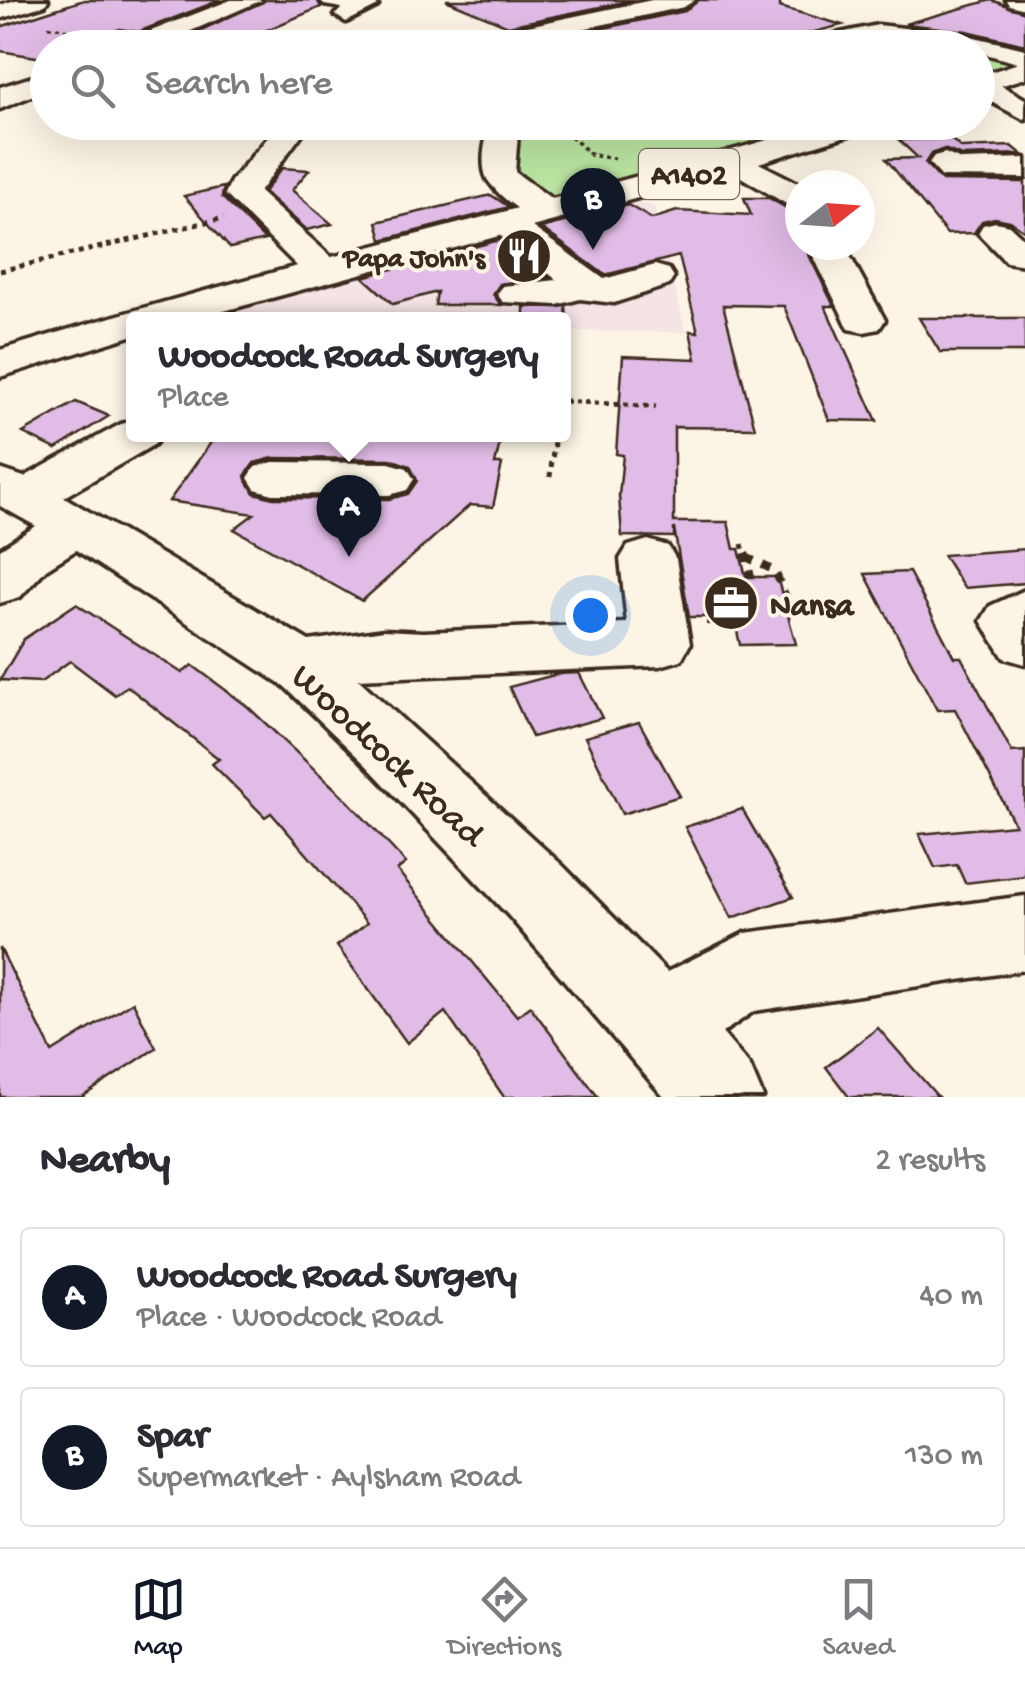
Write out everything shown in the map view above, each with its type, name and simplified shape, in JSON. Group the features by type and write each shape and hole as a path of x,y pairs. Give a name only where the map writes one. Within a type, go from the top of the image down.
{"street":[{"path":"2,16 38,0"},
{"path":"174,30 251,0"},
{"path":"541,30 684,0"},
{"path":"1016,0 1025,2"},
{"path":"535,6 601,30"},
{"path":"995,56 1022,70"},
{"path":"995,79 1022,70"},
{"path":"1,97 30,87"},
{"path":"995,94 1025,111"},
{"path":"995,123 1025,136"},
{"path":"282,140 242,194 324,271"},
{"path":"502,140 499,172 502,179 548,212"},
{"name":"A1402","path":"172,312 801,140"},
{"path":"735,160 785,189"},
{"path":"954,172 1025,168"},
{"path":"505,223 570,289 586,312 657,295"},
{"path":"834,260 864,320"},
{"path":"517,294 570,289"},
{"path":"0,364 126,324"},
{"path":"0,350 83,336"},
{"path":"0,584 26,556 35,503 126,442"},
{"path":"274,478 370,464"},
{"name":"Woodcock Road","path":"35,503 330,655 390,746 536,891 665,1030 719,1097"},
{"path":"330,655 423,656 660,644 648,559"},
{"path":"665,1030 703,994 745,974 1025,933"}],"path":[{"path":"2,16 70,30"},
{"path":"574,140 602,158 633,158"},
{"path":"0,271 259,210"},
{"path":"571,401 656,406"},
{"path":"550,477 554,442"},
{"path":"742,544 752,577"},
{"path":"746,558 764,561 780,574 796,621"}],"shaded area":[{"path":"633,200 654,207 686,332 571,331 571,312 228,312"}],"green space":[{"path":"995,53 1022,61 995,70"},
{"path":"509,140 767,140 549,200 508,179"}],"building":[{"path":"84,0 221,0 143,30 30,30 30,56 0,51 0,27"},
{"path":"265,0 317,0 321,7 267,30 201,30"},
{"path":"446,0 634,0 508,26"},
{"path":"699,0 780,0 780,7 842,25 822,30 595,30 685,11"},
{"path":"991,0 1025,12 1025,45 995,38 995,30 905,24"},
{"path":"899,140 952,140 961,148 1012,146 1022,154 962,156 944,149 931,154 925,163 942,181 1025,182 1025,231 1010,221 995,218 982,221 974,233 947,234 886,159 918,158"},
{"path":"282,168 309,170 292,190 332,224 307,230 264,192"},
{"path":"224,187 222,197 265,240 230,248 184,196"},
{"path":"491,195 509,207 382,240 377,222"},
{"path":"744,198 769,198 785,207 785,260 811,260 834,306 825,306 877,421 829,420 784,306 723,305 755,428 674,427 674,522 728,522 746,577 777,577 796,644 740,645 734,617 689,617 674,528 674,537 622,536 619,496 623,455 616,454 623,356 696,359 690,331 698,332 679,256 605,275 541,228 628,205 652,219 677,211 751,215"},
{"path":"499,240 547,277 500,284 493,294 501,305 435,305 437,292 393,304 363,277"},
{"path":"566,306 566,312 524,312 524,307"},
{"path":"919,318 1025,318 1025,352 940,352"},
{"path":"76,402 109,416 56,449 23,433"},
{"path":"211,442 500,442 495,464 502,464 493,507 470,505 362,601 234,529 254,514 169,501","holes":["273,458 390,459 410,466 417,481 408,494 389,499 273,498 254,493 245,476 254,463"]},
{"path":"1025,549 1025,583 964,588 943,555"},
{"path":"909,572 954,657 961,657 1012,752 1025,751 1025,876 965,883 957,865 935,868 919,834 1015,825 955,709 937,710 865,574"},
{"path":"76,604 182,673 192,665 247,706 345,798 406,863 397,870 517,1016 530,1006 598,1097 504,1097 445,1012 407,1043 337,946 367,923 271,813 265,817 212,764 219,759 127,686 115,695 70,661 41,682 0,680 24,639"},
{"path":"579,673 602,718 532,737 509,687 558,674"},
{"path":"639,722 680,796 622,814 585,737"},
{"path":"742,809 793,897 732,918 685,827"},
{"path":"0,948 52,1052 133,1002 156,1048 82,1097 0,1097"},
{"path":"878,1028 938,1097 849,1097 826,1067"}],"place":[{"name":"Spar","path":"593,250"},
{"name":"Papa John's","path":"524,256"},
{"name":"Woodcock Road Surgery","path":"349,557"},
{"name":"Nansa","path":"731,603"}]}
